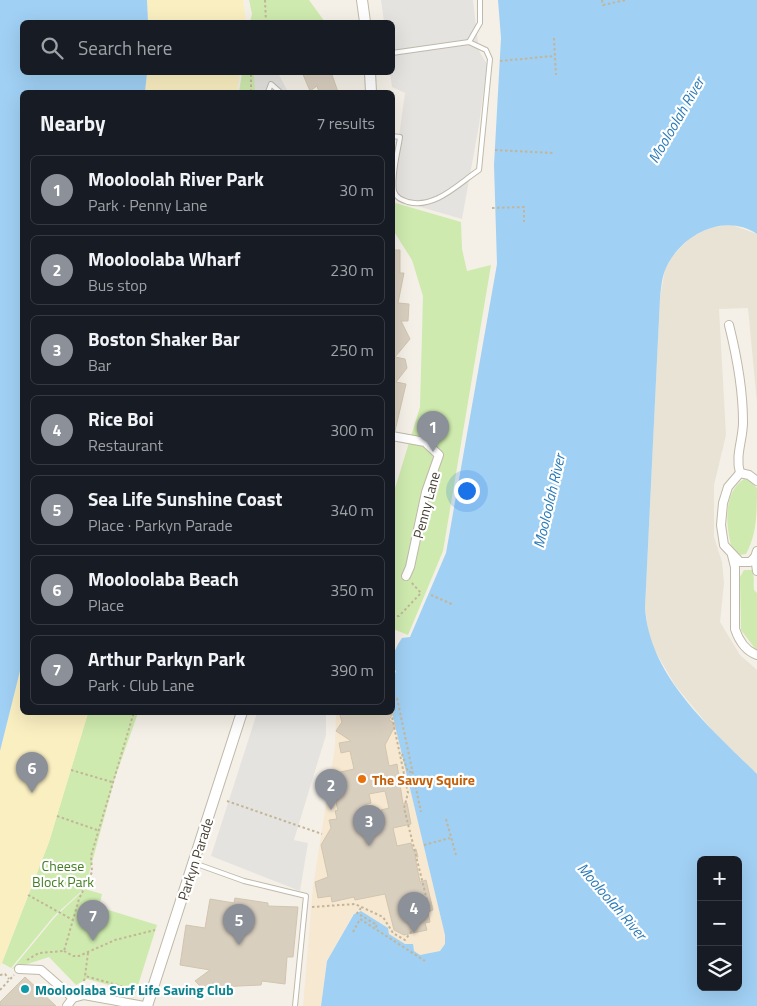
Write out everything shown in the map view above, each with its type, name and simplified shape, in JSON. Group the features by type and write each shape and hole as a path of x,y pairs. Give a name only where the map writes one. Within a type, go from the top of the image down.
{"street":[{"path":"362,0 365,20"},
{"path":"370,75 371,90"},
{"path":"728,325 739,364 743,424 737,461 740,472"},
{"name":"Penny Lane","path":"395,437 425,442 439,455 426,492 410,567 406,576"},
{"path":"740,472 749,475 757,481"},
{"path":"740,472 728,487 723,503 721,525 724,545 740,562 746,563 756,554"},
{"path":"756,554 757,571"},
{"path":"732,555 737,636 748,652 757,655"},
{"name":"Parkyn Parade","path":"146,1006 241,715"},
{"path":"19,970 41,970 73,998"},
{"path":"67,1006 73,998 84,995 146,1006"}],"lane":[{"path":"469,42 480,23 480,0"},
{"path":"395,53 469,42 486,50 490,59 479,170 440,197 426,204 401,200 395,193"},
{"path":"269,90 271,84 278,90"},
{"path":"395,136 400,137 395,176"},
{"path":"194,863 244,881 306,896 295,1006"}],"path":[{"path":"265,0 266,20"},
{"path":"602,0 603,5 626,0"},
{"path":"554,38 556,75"},
{"path":"500,61 554,56"},
{"path":"251,75 251,90"},
{"path":"495,150 553,153"},
{"path":"492,208 524,207 524,222"},
{"path":"395,617 399,616 421,593 406,576"},
{"path":"431,595 454,605"},
{"path":"396,698 421,812"},
{"path":"64,951 79,899 92,872 91,856 133,715"},
{"path":"312,907 355,904 383,917 393,933 405,940 429,908 404,808 408,793 392,715"},
{"path":"402,754 408,772 412,772"},
{"path":"71,770 112,782"},
{"path":"227,801 322,834"},
{"path":"57,816 98,830"},
{"path":"446,819 456,856"},
{"path":"424,845 450,838"},
{"path":"28,895 73,920"},
{"path":"361,907 357,912 377,925 375,928"},
{"path":"353,932 360,919 425,961"},
{"path":"0,990 28,958 39,953 64,951 76,957 116,940 155,930"},
{"path":"83,986 88,953"},
{"path":"0,975 5,974 10,979"},
{"path":"85,976 139,991"}],"shaded area":[{"path":"381,0 473,0 479,51 487,64 479,125 462,219 395,200 395,165 405,93 392,87 390,75 395,75 395,20 384,20"},
{"path":"254,75 279,75 287,90 255,90"},
{"path":"732,225 757,234 757,403 748,308 719,309 726,435 714,485 714,537 722,562 724,583 720,622 740,655 757,670 757,774 712,730 675,685 654,649 649,635 645,608 660,298 665,269 674,254 691,237 712,227"},
{"path":"256,715 326,715 326,735 294,840 308,843 300,891 211,856"},
{"path":"336,715 392,715 445,935 445,944 440,951 420,955 389,934 388,928 361,911 354,913 327,961 321,1006 303,1006 313,887 335,747"}],"green space":[{"path":"249,0 309,0 324,20 250,20 252,14"},
{"path":"242,75 261,75 256,90 239,90"},
{"path":"395,203 461,222 462,249 467,271 491,265 443,551 408,635 395,630 395,488 420,407 423,296 412,260 395,233"},
{"path":"744,479 749,480 757,488 756,514 750,546 746,554 739,555 732,549 727,521 732,493"},
{"path":"744,570 752,570 754,590 757,593 757,651 741,630 740,577"},
{"name":"Cheese Block Park","path":"87,715 137,715 115,778 85,888 54,916 11,968 2,963 49,842"},
{"path":"85,889 102,894 99,907 157,925 134,998 127,996 127,990 87,979 76,985 49,957 12,969 55,917"}],"sand":[{"path":"147,0 243,0 246,20 148,20"},
{"path":"147,75 240,75 237,90 145,90"},
{"path":"20,671 20,715 87,715 49,842 0,967 0,751"}],"water":[{"path":"0,0 147,0 148,20 20,20 20,75 147,75 145,90 20,90 20,671 0,751"},
{"name":"Mooloolah River","path":"498,0 757,0 757,234 731,225 705,230 682,246 673,256 665,271 660,298 645,608 649,633 658,657 671,679 703,720 757,774 757,1006 321,1006 327,961 354,914 361,911 388,928 389,934 405,944 413,944 414,951 420,955 440,951 445,944 445,935 392,715 395,715 395,652 402,638 410,637 446,553 497,264 494,165 501,38"}],"building":[{"path":"303,75 332,75 337,90 318,90 317,86 310,90"},
{"path":"395,250 400,250 400,273 404,273 398,303 409,304 408,321 401,321 410,339 395,357"},
{"path":"395,357 405,359 407,368 396,382 406,384 395,431"},
{"path":"340,715 392,715 389,720 396,724 385,745 389,766 397,764 403,804 407,803 411,824 393,828 397,846 411,843 413,850 416,849 418,857 415,857 420,882 426,880 433,910 428,912 430,922 425,923 427,930 404,935 394,930 385,894 355,900 354,897 332,902 331,896 318,898 315,882 328,877 321,845 331,828 329,820 337,819 335,811 338,810 334,795 341,793 336,773 354,769 350,751 341,753 339,743 351,741 336,731 342,722","holes":["385,791 389,808 381,810 384,822 368,825 364,805 371,803 369,794"]},
{"path":"235,898 268,903 268,906 298,907 293,957 287,957 285,984 262,981 261,985 217,987 215,983 204,990 195,981 210,970 180,965 186,925 205,928 210,899 234,903"},
{"name":"Mooloolaba Surf Life Saving Club","path":"25,977 56,1006 0,1006 0,1002"}],"place":[{"name":"Mooloolah River Park","path":"433,452"},
{"name":"The Savvy Squire","path":"362,779"},
{"name":"Mooloolaba Beach","path":"32,793"},
{"name":"Mooloolaba Wharf","path":"331,810"},
{"name":"Boston Shaker Bar","path":"369,846"},
{"name":"Rice Boi","path":"414,933"},
{"name":"Arthur Parkyn Park","path":"93,941"},
{"name":"Sea Life Sunshine Coast","path":"239,945"},
{"name":"Mooloolaba Surf Life Saving Club","path":"25,989"}]}
